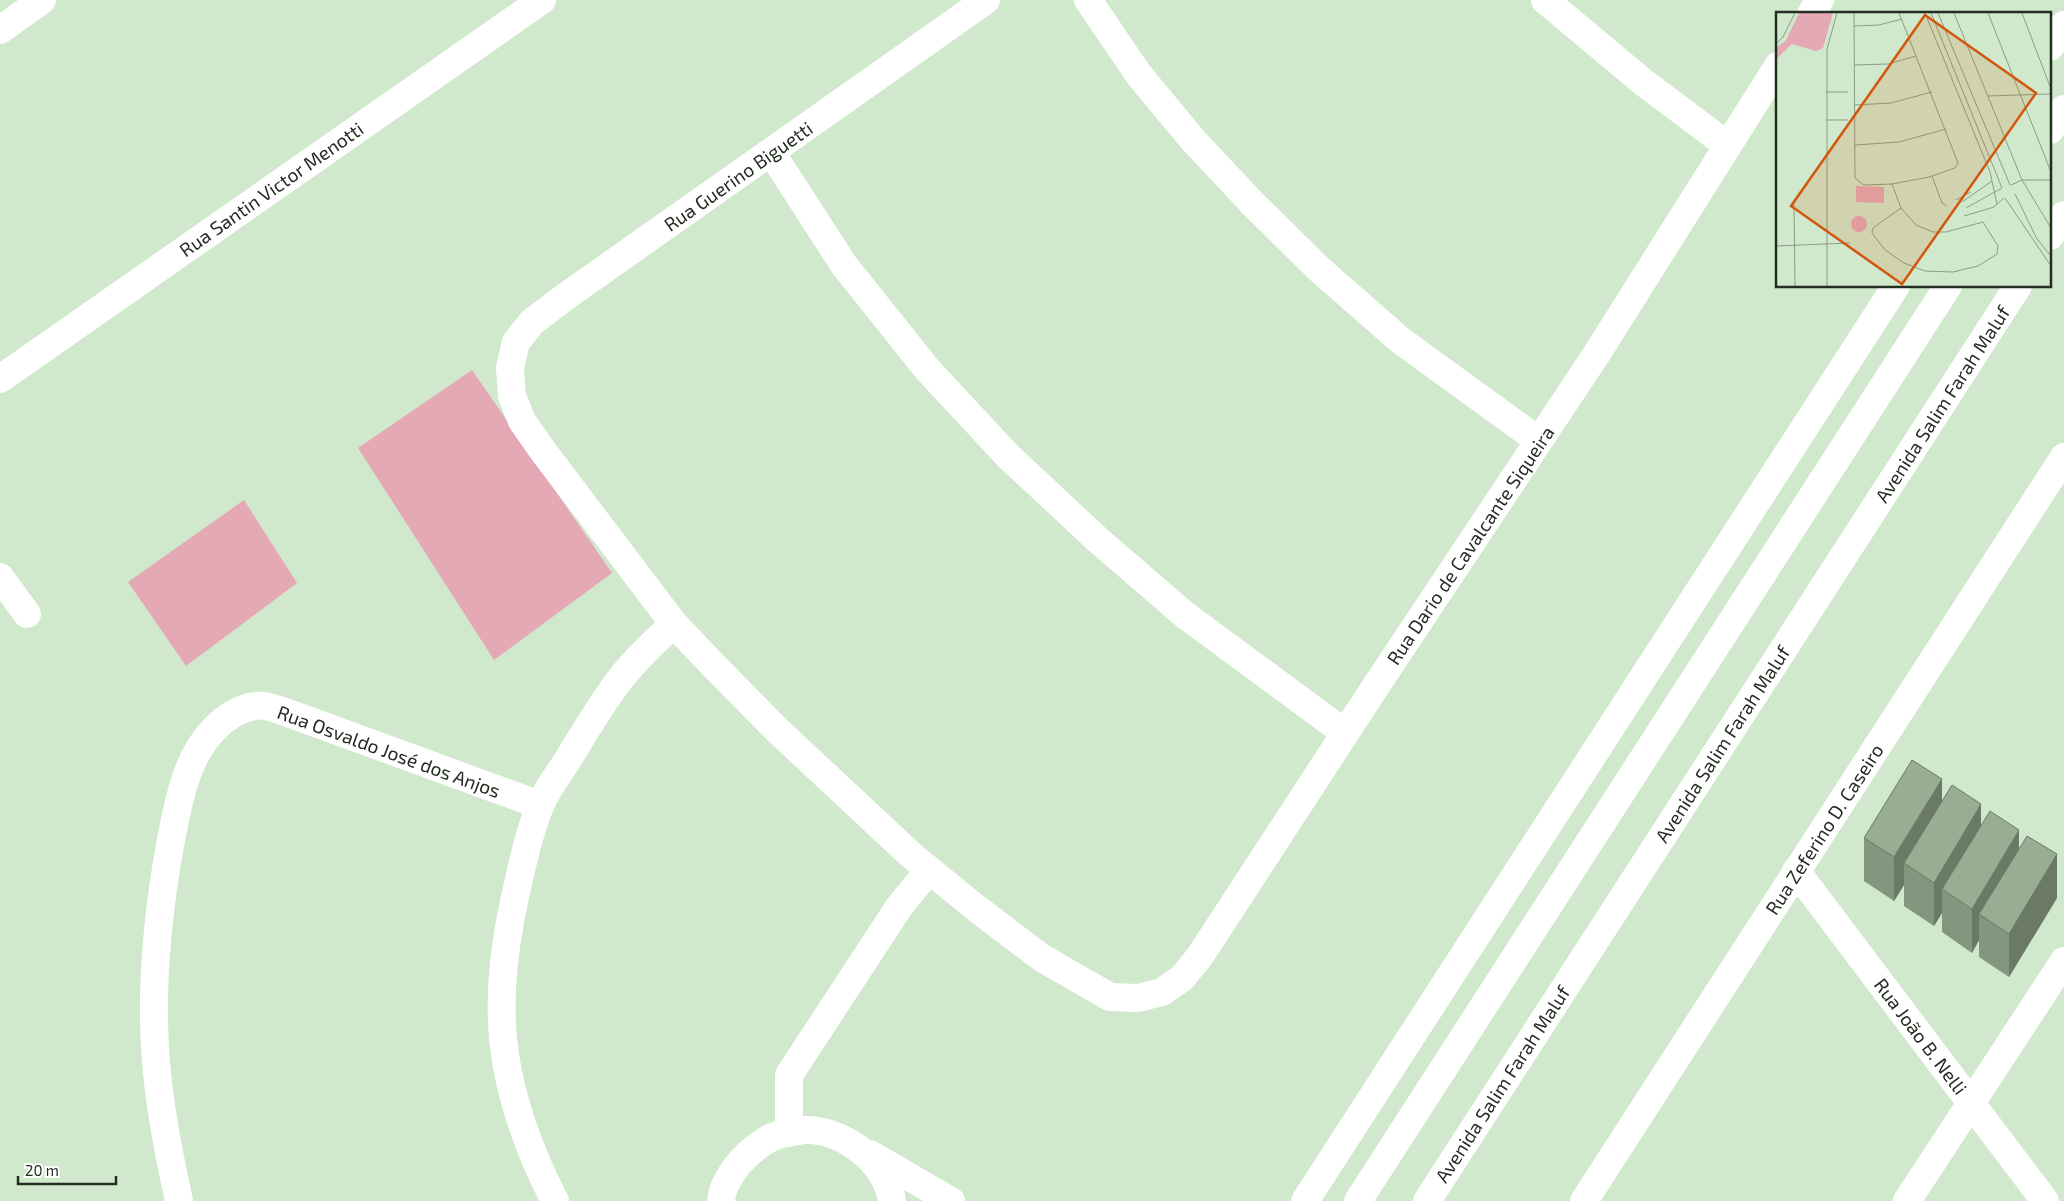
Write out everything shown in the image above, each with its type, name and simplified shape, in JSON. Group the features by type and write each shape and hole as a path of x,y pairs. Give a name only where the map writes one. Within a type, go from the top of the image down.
{"street":[{"path":"0,30 42,0"},
{"name":"Rua Santin Victor Menotti","path":"0,379 542,0"},
{"name":"Rua Guerino Biguetti","path":"674,624 522,421 512,396 510,368 516,342 532,322 565,297 986,0"},
{"path":"1088,0 1139,75 1193,140 1299,250 1400,340 1539,440"},
{"path":"1545,0 1643,82 1727,145"},
{"path":"1812,12 1820,0"},
{"path":"2052,44 2064,26"},
{"name":"Rua Dario de Cavalcante Siqueira","path":"674,624 775,728 911,855 1042,958 1110,998 1138,998 1162,992 1182,978 1200,956 1345,732 1596,355 1776,69"},
{"path":"2052,127 2064,110"},
{"path":"771,152 844,265 927,369 1008,456 1098,540 1185,615 1345,732"},
{"path":"2052,233 2064,215"},
{"path":"1305,1201 1895,288"},
{"path":"1358,1201 1947,288"},
{"name":"Avenida Salim Farah Maluf","path":"1427,1201 2017,288"},
{"name":"Rua Zeferino D. Caseiro","path":"1584,1201 2064,456"},
{"path":"0,577 27,614"},
{"path":"555,1201 535,1162 516,1110 505,1054 502,1002 504,952 514,896 540,805 592,721 621,679 650,645 674,624"},
{"name":"Rua Osvaldo José dos Anjos","path":"179,1201 160,1106 155,1049 153,986 160,907 178,804 188,770 201,746 217,725 237,711 257,705 288,713 540,805"},
{"path":"789,1133 789,1075 899,906 929,870"},
{"name":"Rua João B. Nelli","path":"1796,871 2045,1201"},
{"path":"1907,1201 2064,961"},
{"path":"721,1201 732,1170 752,1149 776,1135 804,1130 832,1135 951,1201"},
{"path":"858,1148 878,1167 891,1193 892,1201"}],"shaded area":[{"path":"472,370 612,573 494,660 358,448"},
{"path":"244,500 297,583 186,666 128,582"}],"building":[{"path":"1912,760 1942,779 1894,857 1864,838"},
{"path":"1952,785 1981,804 1934,883 1904,863"},
{"path":"1990,811 2019,830 1972,909 1942,889"},
{"path":"2027,836 2057,854 2009,934 1979,914"}]}
